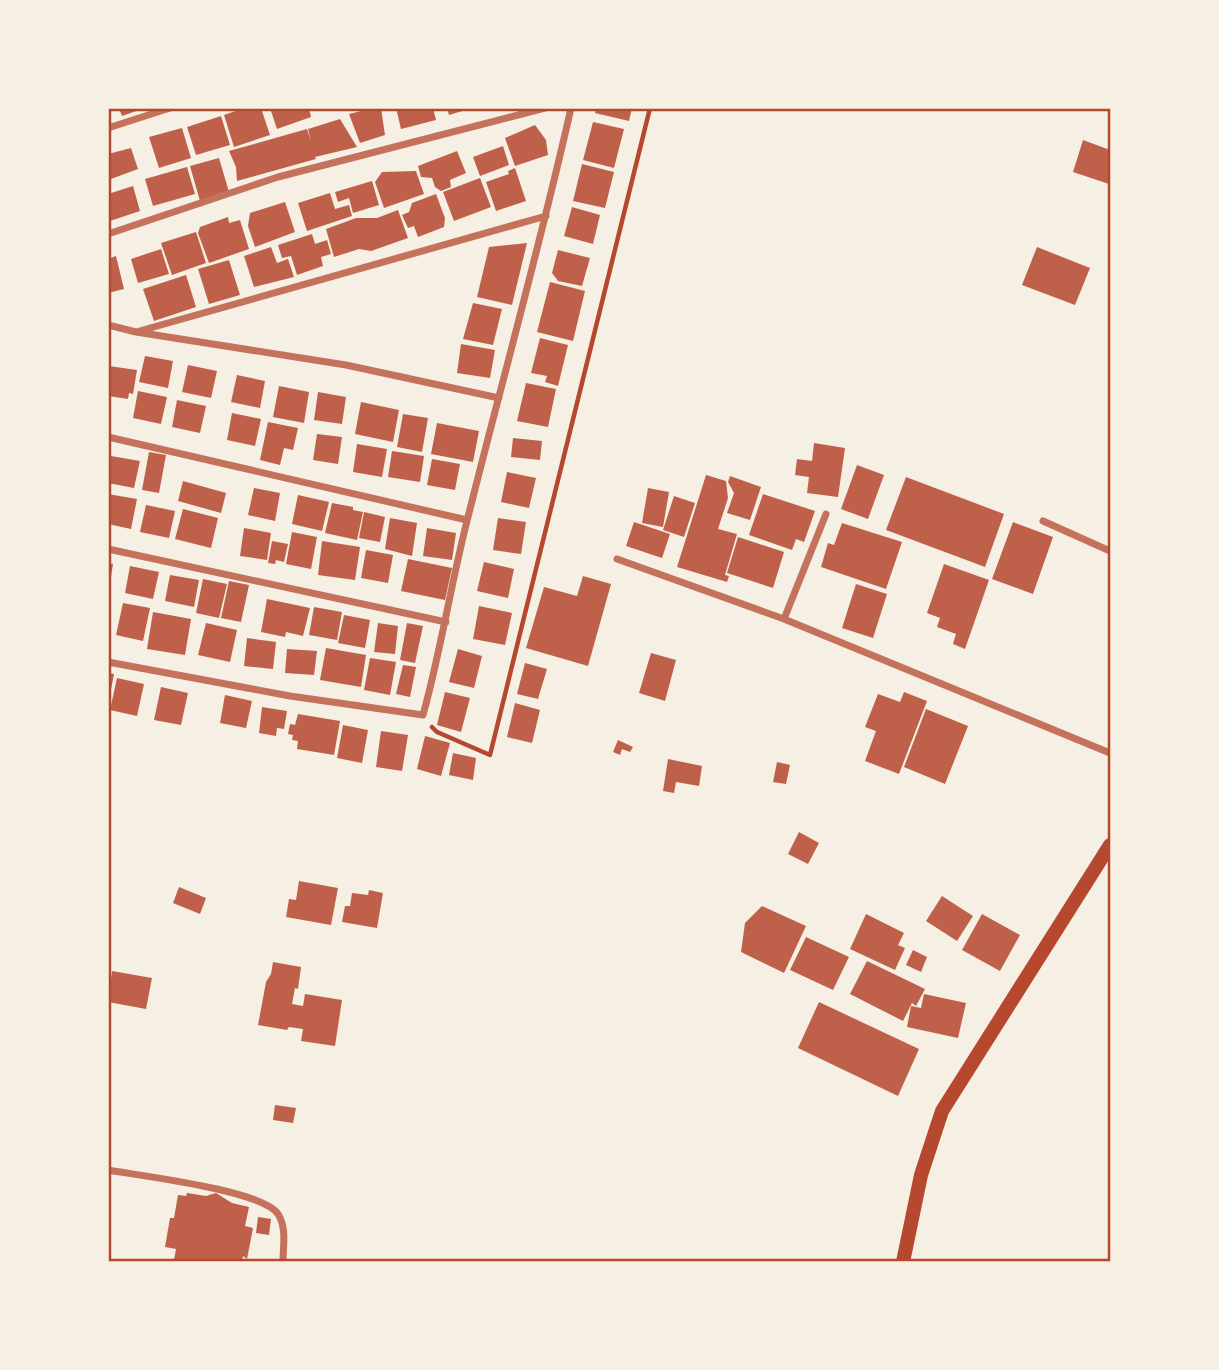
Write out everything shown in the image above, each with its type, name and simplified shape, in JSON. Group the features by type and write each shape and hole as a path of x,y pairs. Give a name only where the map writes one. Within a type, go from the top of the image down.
{"main road":[{"path":"903,1262 921,1175 942,1111 1111,845"}],"street":[{"path":"108,128 170,108"},
{"path":"108,234 278,177 545,108"},
{"path":"108,662 290,696 423,715 467,520 546,216 571,108"},
{"path":"136,332 546,216"},
{"path":"108,325 136,332 346,365 499,398"},
{"path":"108,437 467,520"},
{"path":"783,619 826,514"},
{"path":"1043,520 1111,551"},
{"path":"108,549 446,622"},
{"path":"617,559 783,619 1111,752"},
{"path":"108,1170 231,1193 264,1203 277,1212 284,1227 283,1262"}],"path":[{"path":"423,715 437,732 490,755 650,108"}],"building":[{"path":"119,108 142,108 142,109 122,116"},
{"path":"244,108 261,108 270,135 234,147 224,115"},
{"path":"270,108 309,108 311,117 277,129"},
{"path":"381,108 385,135 360,143 349,114"},
{"path":"396,108 433,108 436,120 401,129"},
{"path":"447,108 469,108 469,109 449,115"},
{"path":"596,108 632,108 629,121 595,113"},
{"path":"221,116 230,145 196,155 187,127"},
{"path":"340,119 357,147 237,181 236,167 229,151 307,129 311,141 308,129"},
{"path":"593,122 624,129 614,168 583,160"},
{"path":"535,125 546,140 548,155 515,166 505,138"},
{"path":"182,128 191,158 159,168 149,137"},
{"path":"1083,140 1110,150 1109,184 1073,172"},
{"path":"503,146 509,165 480,176 473,157"},
{"path":"131,148 138,169 111,179 108,173 108,154"},
{"path":"457,151 466,173 450,180 451,187 441,191 435,187 432,178 421,177 418,166"},
{"path":"219,158 229,192 200,201 190,166"},
{"path":"582,164 614,172 605,208 573,201"},
{"path":"187,167 195,194 153,206 145,179"},
{"path":"515,168 526,201 496,211 486,182 509,174 508,171"},
{"path":"416,171 424,194 384,208 375,182 382,172"},
{"path":"480,178 491,207 454,221 443,192"},
{"path":"372,181 379,205 353,213 349,198 338,202 335,192"},
{"path":"133,186 140,211 110,221 108,194"},
{"path":"330,193 335,209 349,205 352,216 307,231 298,203"},
{"path":"436,194 445,218 444,227 418,237 414,226 408,228 402,215 409,212 412,203"},
{"path":"285,202 295,232 255,247 248,226 250,213"},
{"path":"572,207 600,215 593,244 564,236"},
{"path":"398,210 408,238 371,251 359,249 334,257 326,229 356,218 377,218"},
{"path":"228,217 229,223 240,220 249,249 209,263 198,233 200,227"},
{"path":"196,232 206,263 172,275 161,243"},
{"path":"312,234 315,244 327,240 331,254 321,257 323,266 297,275 291,256 282,258 278,245"},
{"path":"527,243 512,305 477,297 489,247"},
{"path":"271,247 277,263 288,259 294,277 254,287 244,256"},
{"path":"1037,247 1090,268 1075,305 1022,285"},
{"path":"161,249 169,274 138,283 131,259"},
{"path":"558,250 590,258 582,286 558,281 552,273"},
{"path":"116,256 124,289 108,293 108,259"},
{"path":"229,260 240,295 209,304 198,269"},
{"path":"186,275 196,307 154,321 143,289"},
{"path":"550,282 585,291 573,341 537,332"},
{"path":"473,303 502,309 493,345 463,339"},
{"path":"540,338 568,345 558,386 545,382 547,376 531,373"},
{"path":"461,344 495,350 490,378 457,373"},
{"path":"145,356 173,361 168,388 139,382"},
{"path":"188,365 217,371 211,398 182,392"},
{"path":"109,366 137,370 133,394 129,393 128,399 108,396"},
{"path":"237,375 265,381 260,408 231,402"},
{"path":"526,383 556,389 548,427 517,421"},
{"path":"279,386 309,392 304,423 273,417"},
{"path":"138,391 167,397 161,424 133,418"},
{"path":"318,392 346,397 342,424 314,420"},
{"path":"177,400 206,406 200,433 172,427"},
{"path":"361,402 399,410 393,442 355,434"},
{"path":"232,413 261,419 255,446 227,440"},
{"path":"403,414 428,418 422,452 397,447"},
{"path":"268,422 298,428 293,450 284,448 280,465 260,460"},
{"path":"437,423 479,431 473,462 431,454"},
{"path":"317,434 342,437 338,464 313,460"},
{"path":"513,438 542,441 540,460 511,457"},
{"path":"814,443 845,448 838,497 807,493 809,477 795,475 797,459 812,461"},
{"path":"357,444 387,449 382,477 353,472"},
{"path":"392,451 424,456 420,482 388,477"},
{"path":"149,452 166,455 159,493 142,490"},
{"path":"111,456 140,461 134,488 108,483"},
{"path":"432,459 460,464 455,490 427,485"},
{"path":"857,465 884,475 868,519 841,509"},
{"path":"507,472 536,478 529,508 501,502"},
{"path":"706,475 726,481 728,498 718,529 737,534 725,575 729,576 727,582 677,567"},
{"path":"730,476 761,487 750,520 727,513 734,493 728,482"},
{"path":"906,477 1004,514 985,567 886,530"},
{"path":"183,481 226,493 221,513 178,501"},
{"path":"254,488 280,493 275,521 248,515"},
{"path":"648,488 669,492 663,527 642,523"},
{"path":"108,494 137,499 131,529 108,524"},
{"path":"763,494 815,511 804,542 796,539 792,550 749,535"},
{"path":"298,495 329,502 322,531 292,524"},
{"path":"674,496 695,503 684,537 663,530"},
{"path":"332,503 363,512 357,540 325,533"},
{"path":"146,505 175,511 169,538 140,532"},
{"path":"183,509 218,518 211,548 175,539"},
{"path":"364,512 385,517 380,542 359,538"},
{"path":"390,518 417,523 412,556 385,549"},
{"path":"498,518 526,522 521,554 493,550"},
{"path":"634,522 670,534 662,558 626,546"},
{"path":"1013,522 1053,537 1033,594 992,579"},
{"path":"842,523 902,542 886,589 821,567 828,543 834,545"},
{"path":"244,528 271,533 267,560 240,556"},
{"path":"427,528 456,533 452,560 423,556"},
{"path":"292,532 317,537 311,569 286,564"},
{"path":"738,537 784,552 773,588 727,573"},
{"path":"272,541 288,544 284,562 276,560 275,564 268,563"},
{"path":"322,541 360,547 355,580 318,575"},
{"path":"366,550 393,555 388,583 361,578"},
{"path":"408,559 452,568 445,600 401,591"},
{"path":"484,562 514,569 508,598 477,591"},
{"path":"108,563 113,564 110,583 108,583"},
{"path":"944,564 989,580 965,649 953,644 956,634 937,627 940,618 927,613"},
{"path":"130,566 159,572 153,599 125,593"},
{"path":"170,575 199,580 194,607 165,601"},
{"path":"583,576 611,584 588,666 526,648 544,587 577,596"},
{"path":"203,579 227,584 219,618 196,613"},
{"path":"229,581 249,585 241,622 221,618"},
{"path":"856,584 887,594 873,638 842,628"},
{"path":"267,599 310,608 303,636 286,632 285,637 261,632"},
{"path":"123,603 150,608 143,641 116,635"},
{"path":"479,606 512,613 505,645 473,639"},
{"path":"314,607 342,612 337,640 309,635"},
{"path":"153,612 191,619 185,655 147,649"},
{"path":"344,615 370,620 365,648 338,643"},
{"path":"206,623 237,630 230,662 198,655"},
{"path":"378,623 398,626 395,654 374,652"},
{"path":"407,623 423,626 415,663 400,660"},
{"path":"247,638 276,642 273,669 244,666"},
{"path":"326,648 366,655 361,687 320,680"},
{"path":"287,649 317,651 314,675 285,673"},
{"path":"458,649 482,656 474,688 449,682"},
{"path":"651,653 676,660 665,701 639,693"},
{"path":"370,658 396,662 390,695 364,690"},
{"path":"525,663 547,669 538,699 517,694"},
{"path":"403,665 416,667 410,697 396,694"},
{"path":"108,673 114,674 110,695 108,695"},
{"path":"117,678 144,684 137,716 110,710"},
{"path":"161,687 188,693 181,725 154,720"},
{"path":"445,692 470,698 461,732 437,725"},
{"path":"904,692 927,701 899,774 865,761 876,731 865,727 878,694 900,702"},
{"path":"225,695 252,701 246,728 220,723"},
{"path":"515,703 540,710 532,743 507,737"},
{"path":"262,707 287,711 284,729 277,728 276,736 259,733"},
{"path":"926,709 968,726 945,784 904,767"},
{"path":"298,714 340,721 334,755 297,749 298,741 292,740 293,735 288,734 290,724 295,725"},
{"path":"343,725 368,730 362,763 337,758"},
{"path":"381,731 408,735 402,771 376,767"},
{"path":"425,736 450,743 441,776 417,769"},
{"path":"618,740 633,747 630,752 622,749 620,755 613,752"},
{"path":"453,753 476,758 473,780 449,775"},
{"path":"668,759 702,766 699,786 676,782 674,793 663,791"},
{"path":"777,762 790,765 786,784 773,782"},
{"path":"799,832 819,843 808,864 788,854"},
{"path":"299,881 338,888 331,925 286,917 289,899 296,900"},
{"path":"179,887 206,898 200,914 173,903"},
{"path":"369,890 383,893 377,928 342,922 345,906 350,906 352,893 368,895"},
{"path":"942,896 973,916 957,941 926,921"},
{"path":"762,906 806,926 784,973 741,952 745,923"},
{"path":"866,914 904,933 898,945 905,948 895,970 850,949"},
{"path":"982,914 1020,935 1000,971 962,950"},
{"path":"806,937 849,957 833,990 790,970"},
{"path":"913,950 927,957 921,972 906,965"},
{"path":"867,961 925,989 916,1006 912,1003 903,1021 850,994"},
{"path":"273,962 301,967 298,989 295,988 292,1004 303,1006 305,994 342,1000 335,1046 301,1041 303,1029 289,1027 287,1030 258,1025 266,982"},
{"path":"112,971 152,978 146,1009 108,1002"},
{"path":"924,994 966,1003 958,1038 907,1027 911,1006 921,1008"},
{"path":"819,1002 919,1049 898,1096 798,1048"},
{"path":"275,1105 296,1108 293,1123 273,1120"},
{"path":"187,1193 206,1196 216,1193 232,1203 249,1207 245,1226 253,1228 247,1259 243,1256 242,1262 174,1260 176,1249 165,1247 170,1218 174,1218 178,1195 186,1196"},
{"path":"258,1217 271,1219 269,1235 256,1233"}]}
